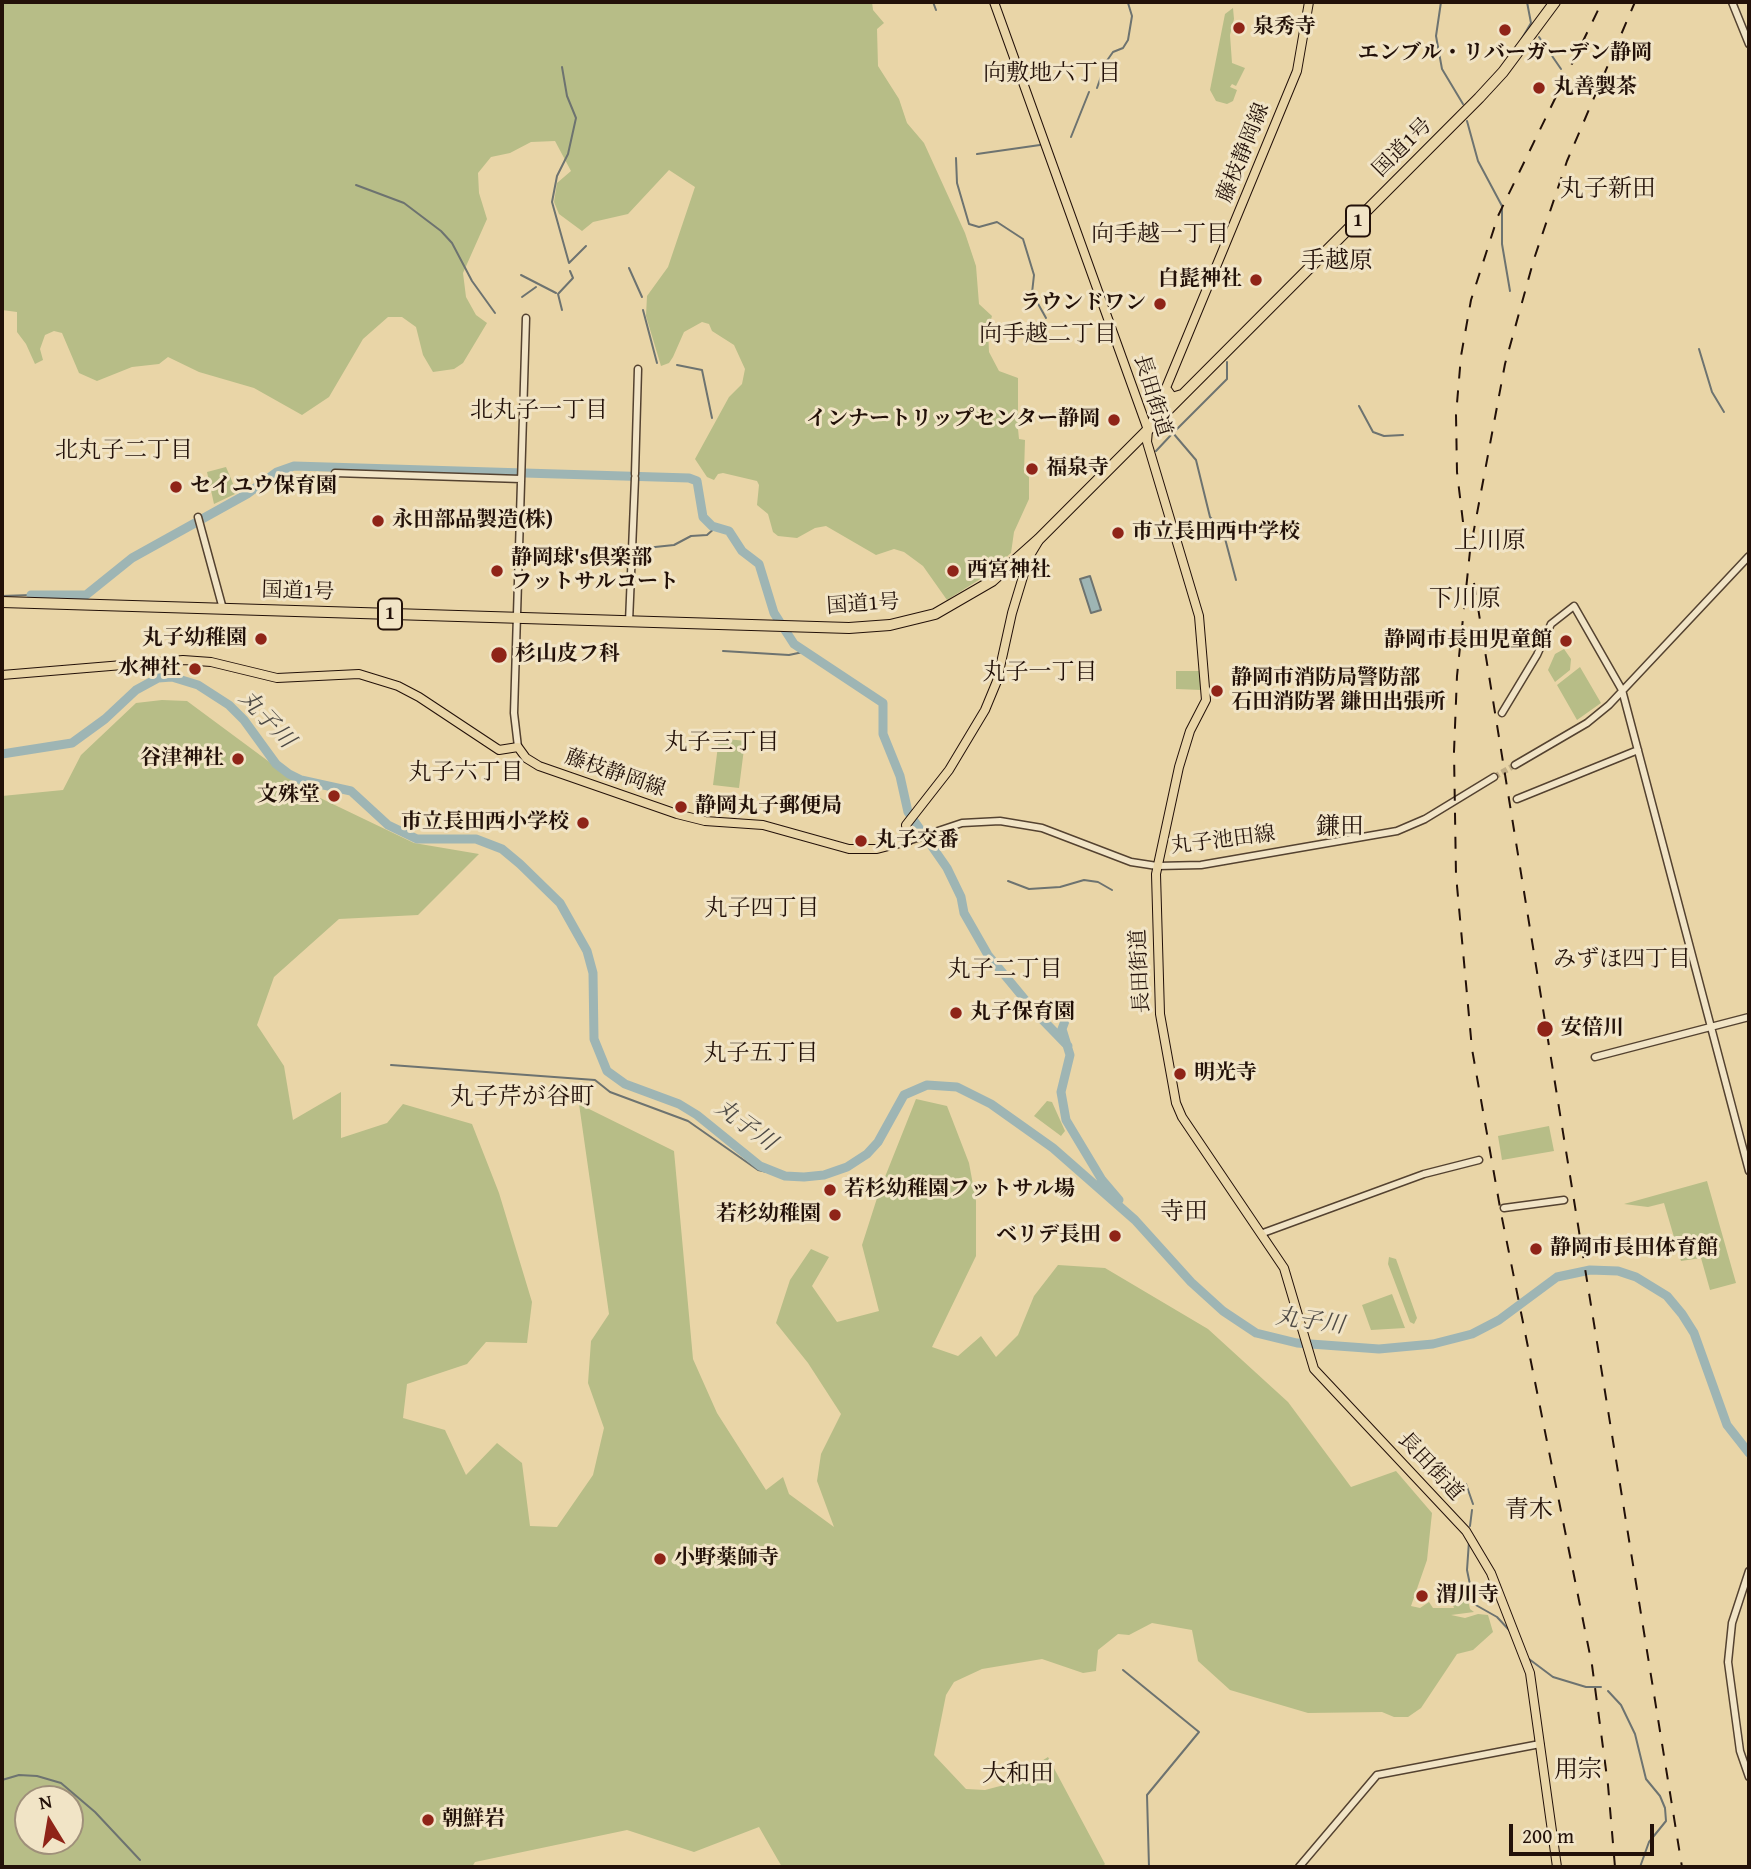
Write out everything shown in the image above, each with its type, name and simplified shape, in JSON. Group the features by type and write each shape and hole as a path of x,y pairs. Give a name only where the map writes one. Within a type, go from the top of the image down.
{"highway":[{"path":"1525,43 1549,2"},
{"name":"国道1号","path":"2,603 783,627 875,627 918,619 962,600 1011,567 1040,539 1479,98 1555,2"},
{"path":"1167,391 1172,398 1182,395"}],"main road":[{"name":"長田街道","path":"994,2 1148,430 1147,442 1199,616 1205,704 1190,731 1179,767 1157,866 1160,1014 1175,1101 1182,1116 1263,1233 1287,1276 1309,1356 1317,1373 1475,1544 1501,1594 1527,1661 1557,1867"},
{"name":"藤枝静岡線","path":"1148,430 1167,391 1297,71 1309,2"},
{"path":"908,841 905,828 949,770 990,700 1029,557 1040,539"},
{"path":"1011,567 1021,566 1023,580"},
{"name":"藤枝静岡線","path":"2,675 183,660 211,662 277,678 359,674 398,686 419,697 499,750 518,747 526,758 539,766 696,820 763,825 854,850 877,849 908,841"}],"street":[{"path":"1732,2 1749,44"},
{"path":"518,747 514,732 526,318"},
{"path":"629,622 638,369"},
{"path":"335,473 521,475"},
{"path":"198,517 223,609"},
{"path":"1515,765 1587,723 1622,690 1749,556"},
{"path":"1502,713 1537,655 1551,624 1574,606 1622,690 1749,1171"},
{"path":"1517,799 1638,750"},
{"name":"丸子池田線","path":"908,841 976,821 1015,822 1049,830 1118,859 1157,866 1206,864 1397,831 1425,819 1494,777"},
{"path":"1595,1057 1749,1017"},
{"path":"1263,1233 1424,1174 1479,1160"},
{"path":"1504,1208 1564,1200"},
{"path":"1749,1571 1732,1623 1728,1662 1740,1752 1749,1776"},
{"path":"1299,1867 1377,1775 1540,1744"}],"green space":[{"path":"2,2 872,2 873,10 884,23 877,29 878,66 899,99 907,123 924,143 965,233 976,266 979,304 992,316 988,329 989,352 999,371 1018,378 1018,429 1019,439 1025,440 1024,473 1029,477 1029,499 1014,532 1011,553 985,576 947,600 923,566 904,552 894,549 876,555 826,526 815,528 797,538 778,536 773,532 768,514 757,505 757,481 723,473 718,474 714,480 707,477 695,459 729,397 742,384 745,369 734,345 712,331 709,324 702,322 684,332 669,363 661,366 646,316 647,296 668,267 695,187 669,170 628,214 593,222 582,231 559,214 554,202 557,183 571,171 555,141 531,142 510,153 491,157 478,173 479,193 487,219 463,273 466,297 476,315 487,323 463,363 454,369 433,372 423,355 416,327 402,317 388,317 363,339 329,397 302,415 254,388 199,372 168,357 159,364 132,367 97,381 79,373 62,333 54,331 45,335 40,349 43,360 35,364 17,332 17,312 2,310"},
{"path":"1233,8 1234,19 1230,35 1232,63 1245,68 1236,86 1232,84 1230,87 1237,90 1233,101 1227,104 1216,101 1210,90 1225,14"},
{"path":"226,467 237,493 214,504 207,472"},
{"path":"1564,649 1571,659 1570,670 1555,682 1548,670 1555,654"},
{"path":"1580,667 1601,703 1577,720 1557,685"},
{"path":"1176,671 1202,671 1202,690 1176,689"},
{"path":"187,701 314,795 414,843 479,854 418,915 339,919 274,977 257,1025 284,1066 293,1120 341,1092 341,1138 387,1123 403,1104 472,1124 499,1193 532,1302 527,1343 486,1342 467,1364 407,1384 403,1418 445,1430 466,1475 497,1443 522,1463 530,1526 557,1527 593,1475 604,1428 588,1383 591,1341 609,1314 579,1104 674,1151 693,1359 717,1413 766,1490 783,1477 789,1494 834,1527 817,1481 821,1454 841,1414 808,1363 776,1323 790,1280 811,1249 829,1257 812,1286 837,1322 879,1311 862,1245 879,1192 916,1099 947,1106 969,1163 976,1201 976,1256 932,1347 958,1356 981,1336 996,1357 1018,1335 1034,1296 1058,1265 1105,1268 1208,1329 1288,1402 1351,1487 1396,1471 1432,1513 1427,1560 1411,1606 1420,1608 1429,1602 1433,1608 1454,1608 1448,1591 1460,1587 1462,1594 1466,1592 1470,1609 1474,1612 1451,1615 1465,1618 1478,1614 1488,1615 1493,1632 1473,1650 1457,1654 1421,1708 1408,1717 1394,1717 1382,1712 1308,1713 1230,1690 1198,1661 1192,1630 1152,1623 1129,1635 1118,1634 1098,1650 1096,1671 1083,1673 1042,1659 982,1669 954,1682 946,1695 934,1755 966,1789 985,1790 1004,1785 1048,1757 1105,1864 1102,1867 782,1867 759,1827 694,1852 627,1830 475,1862 472,1867 2,1867 2,796 63,790 81,755 136,703"},
{"path":"719,738 745,741 739,788 713,785"},
{"path":"1047,1101 1052,1102 1065,1131 1061,1136 1034,1116"},
{"path":"1549,1126 1554,1151 1502,1160 1498,1136"},
{"path":"1707,1181 1736,1283 1710,1290 1701,1258 1681,1261 1664,1203 1648,1207 1624,1204"},
{"path":"1389,1257 1396,1259 1417,1318 1414,1324 1410,1322 1388,1264"},
{"path":"1392,1294 1405,1328 1371,1330 1362,1305"}],"water":[{"path":"1090,576 1101,610 1091,613 1080,579"}],"waterway":[{"path":"933,2 936,10"},
{"path":"1441,2 1436,36 1442,69 1463,104"},
{"path":"1521,40 1531,23 1527,2"},
{"path":"1097,88 1106,62 1113,52 1123,48 1128,40 1132,16 1128,3"},
{"path":"1539,37 1561,69"},
{"path":"562,67 567,96 576,118 568,154 557,176 552,202 569,263 586,246"},
{"path":"1071,137 1089,92"},
{"path":"1467,121 1478,161 1502,206 1502,244 1510,291"},
{"path":"977,154 1040,145"},
{"path":"956,158 957,183 969,224 979,227 997,222 1023,239 1034,275 1032,293 1046,318"},
{"path":"356,185 404,203 441,231 452,243 472,281 495,313"},
{"path":"629,268 642,297"},
{"path":"562,310 558,294 573,278 570,271"},
{"path":"521,275 556,293"},
{"path":"522,297 536,287"},
{"path":"643,310 657,363"},
{"path":"1699,349 1712,392 1724,412"},
{"path":"1227,362 1227,379 1173,433 1196,460 1210,517 1223,531 1236,580"},
{"path":"677,365 702,370 712,418"},
{"path":"1359,406 1373,432 1384,436 1403,435"},
{"path":"1156,451 1171,435"},
{"path":"202,519 247,494 277,472 294,466 689,478 697,481 703,517 712,526 729,531 742,551 759,564 774,613 794,644 883,703 883,734 900,776 908,812 947,868 961,897 964,913 988,955 1036,1013 1068,1046"},
{"path":"31,595 86,595 132,558 195,523"},
{"path":"636,549 674,545 691,536 707,535 716,527"},
{"path":"2,596 31,595"},
{"path":"723,651 789,655 803,652"},
{"name":"丸子川","path":"2,754 72,743 105,719 136,690 158,678 172,677 198,685 229,705 244,720 276,764 289,774 301,780 351,791 388,825 417,839 476,839 502,849 520,864 560,903 587,951 593,973 594,1039 607,1071 625,1084 679,1104 697,1115 760,1166 785,1176 804,1177 824,1175 847,1167 867,1154 878,1142 904,1095 927,1085 957,1087 991,1104 1053,1148 1135,1220 1191,1282 1223,1311 1256,1333 1297,1343 1379,1349 1433,1344 1472,1334 1499,1320 1557,1277 1590,1270 1618,1271 1636,1277 1667,1296 1682,1314 1694,1333 1727,1425 1749,1453"},
{"path":"1008,881 1029,889 1060,887 1084,880 1098,882 1112,890"},
{"path":"1068,1013 1062,1029 1070,1055 1061,1092 1066,1120 1102,1180 1119,1200"},
{"path":"391,1065 595,1080 610,1092 688,1121 758,1170 785,1176"},
{"path":"1415,1450 1424,1458"},
{"path":"1426,1461 1438,1474"},
{"path":"1442,1478 1447,1484 1466,1484 1473,1504"},
{"path":"1470,1526 1472,1510"},
{"path":"1469,1541 1467,1570 1474,1604 1497,1617 1510,1631"},
{"path":"1529,1659 1553,1677 1586,1687 1601,1687"},
{"path":"1123,1670 1199,1732 1147,1795 1149,1867"},
{"path":"1608,1691 1621,1705 1635,1734 1646,1779 1660,1796 1665,1808 1666,1821 1649,1842 1640,1867"},
{"path":"2,1780 19,1775 37,1776 61,1783 95,1812 140,1860"}],"tunnel":[{"path":"1494,777 1515,765"}],"railway":[{"path":"1463,522 1457,472 1456,415 1461,356 1471,300 1498,216 1602,2"},
{"path":"1615,1867 1608,1785 1592,1665 1501,1213 1472,1049 1456,875 1454,752 1457,676 1470,551 1505,364 1534,259 1567,161 1635,2"},
{"path":"1474,583 1682,1867"}],"place":[{"name":"泉秀寺","path":"1239,28"},
{"name":"エンブル・リバーガーデン静岡","path":"1505,30"},
{"name":"丸善製茶","path":"1539,88"},
{"name":"白髭神社","path":"1256,280"},
{"name":"ラウンドワン","path":"1160,304"},
{"name":"インナートリップセンター静岡","path":"1114,420"},
{"name":"福泉寺","path":"1032,469"},
{"name":"セイユウ保育園","path":"176,487"},
{"name":"永田部品製造(株)","path":"378,521"},
{"name":"市立長田西中学校","path":"1118,533"},
{"name":"静岡球's倶楽部 フットサルコート","path":"497,571"},
{"name":"西宮神社","path":"953,571"},
{"name":"丸子幼稚園","path":"261,639"},
{"name":"静岡市長田児童館","path":"1566,641"},
{"name":"杉山皮フ科","path":"499,655"},
{"name":"水神社","path":"195,669"},
{"name":"静岡市消防局警防部 石田消防署 鎌田出張所","path":"1217,691"},
{"name":"谷津神社","path":"238,759"},
{"name":"文殊堂","path":"334,796"},
{"name":"静岡丸子郵便局","path":"681,807"},
{"name":"市立長田西小学校","path":"583,823"},
{"name":"丸子交番","path":"861,841"},
{"name":"丸子保育園","path":"956,1013"},
{"name":"安倍川","path":"1545,1029"},
{"name":"明光寺","path":"1180,1074"},
{"name":"若杉幼稚園フットサル場","path":"830,1190"},
{"name":"若杉幼稚園","path":"835,1215"},
{"name":"ベリデ長田","path":"1115,1236"},
{"name":"静岡市長田体育館","path":"1536,1249"},
{"name":"小野薬師寺","path":"660,1559"},
{"name":"渭川寺","path":"1422,1596"},
{"name":"朝鮮岩","path":"428,1820"}],"district":[{"name":"向敷地六丁目","path":"1052,74"},
{"name":"丸子新田","path":"1608,190"},
{"name":"向手越一丁目","path":"1160,235"},
{"name":"手越原","path":"1337,262"},
{"name":"向手越二丁目","path":"1048,335"},
{"name":"北丸子一丁目","path":"539,411"},
{"name":"北丸子二丁目","path":"124,451"},
{"name":"上川原","path":"1490,542"},
{"name":"下川原","path":"1465,600"},
{"name":"丸子一丁目","path":"1040,673"},
{"name":"丸子三丁目","path":"722,743"},
{"name":"丸子六丁目","path":"466,773"},
{"name":"鎌田","path":"1340,828"},
{"name":"丸子四丁目","path":"762,909"},
{"name":"みずほ四丁目","path":"1622,960"},
{"name":"丸子二丁目","path":"1005,970"},
{"name":"丸子五丁目","path":"761,1054"},
{"name":"丸子芹が谷町","path":"522,1098"},
{"name":"寺田","path":"1184,1213"},
{"name":"青木","path":"1529,1511"},
{"name":"用宗","path":"1578,1771"},
{"name":"大和田","path":"1018,1775"}]}
